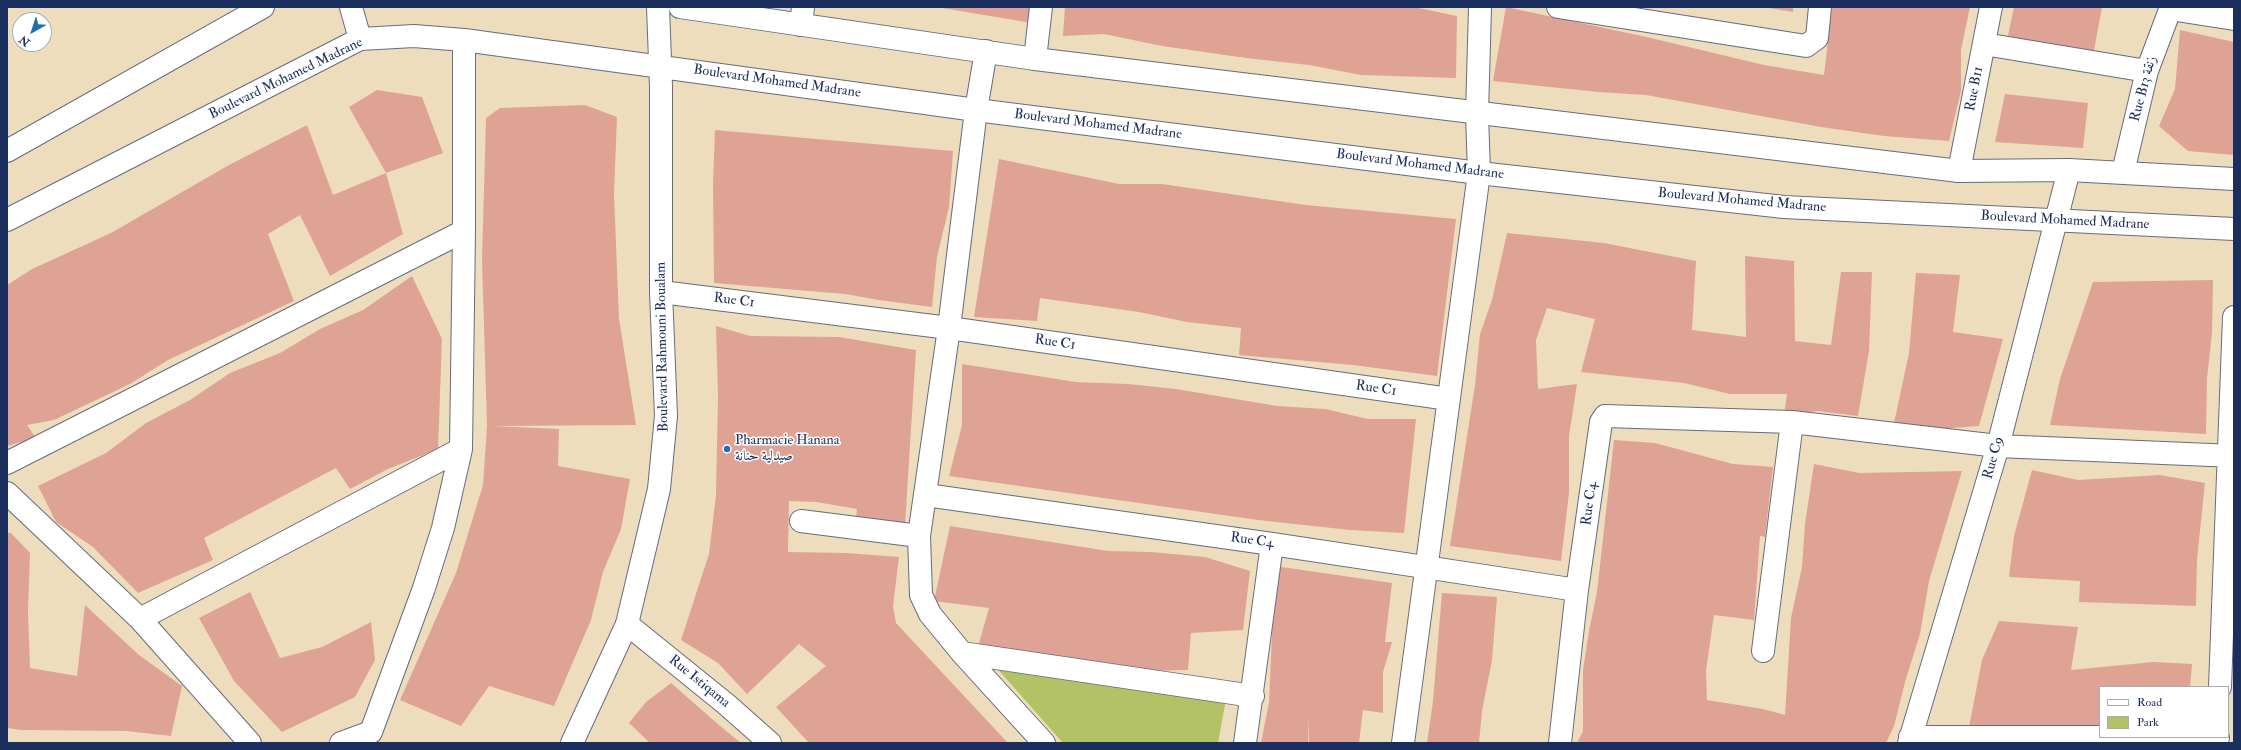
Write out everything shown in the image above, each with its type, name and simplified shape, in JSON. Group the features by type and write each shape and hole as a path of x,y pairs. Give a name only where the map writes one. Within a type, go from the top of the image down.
{"street":[{"path":"7,151 263,7"},
{"path":"351,7 360,39"},
{"name":"Boulevard Rahmouni Boualam","path":"572,743 627,624 659,489 666,416 661,292 660,66 658,7"},
{"path":"680,7 802,16 1035,59 1477,114 1959,171 2069,170 2234,179"},
{"path":"1035,59 1041,7"},
{"path":"1403,743 1428,568 1479,173 1477,114 1480,7"},
{"path":"1558,7 1806,46 1812,43 1816,38 1820,7"},
{"name":"Rue B11","path":"1959,171 1991,7"},
{"path":"2171,8 2234,19"},
{"name":"Rue B13 زنقة","path":"2123,172 2147,71 2171,8"},
{"name":"Boulevard Mohamed Madrane","path":"7,220 360,39 414,36 464,40 976,110 1479,173 1784,208 2234,229"},
{"path":"341,743 374,738 443,528 461,448 464,231 464,40"},
{"path":"1984,44 2147,71"},
{"path":"986,51 976,110 949,328 926,496 919,536 921,594 930,614 962,653 1044,743"},
{"name":"Rue C9","path":"1910,740 1998,446 2069,170"},
{"path":"7,463 464,231"},
{"name":"Rue C1","path":"661,292 949,328 1449,399"},
{"path":"2220,686 2231,456 2234,317"},
{"name":"Rue C4","path":"1560,743 1577,590 1603,418 1614,415 1792,422"},
{"path":"1763,651 1792,422 1998,446 2231,456"},
{"path":"140,619 461,448"},
{"path":"7,493 140,619 250,743"},
{"name":"Rue C4","path":"926,496 1272,544 1577,590"},
{"path":"801,521 919,536"},
{"path":"1245,743 1253,696 1272,544"},
{"name":"Rue Istiqama","path":"627,624 726,704 770,743"},
{"path":"962,653 1253,696"},
{"path":"1910,740 2053,740 2099,737"},
{"path":"2166,738 2218,739"}],"green space":[{"path":"994,665 1226,699 1218,743 1063,743"}],"building":[{"path":"1032,7 1032,23 942,8"},
{"path":"1065,7 1414,7 1457,16 1456,78 1361,75 1309,65 1162,46 1104,34 1063,36"},
{"path":"1506,7 1651,38 1764,65 1824,75 1832,7 1970,7 1961,50 1961,91 1949,141 1884,136 1821,127 1646,95 1598,92 1493,81"},
{"path":"1763,7 1793,7 1793,12"},
{"path":"2014,7 2102,7 2093,56 2008,36"},
{"path":"2180,30 2234,42 2234,155 2188,151 2159,126 2175,89"},
{"path":"377,90 422,97 443,153 386,173 349,107"},
{"path":"2005,94 2088,103 2083,148 1995,142"},
{"path":"585,105 617,117 614,194 619,319 636,425 492,426 559,429 558,466 630,479 621,529 603,572 591,620 554,706 489,686 461,726 400,700 456,573 483,485 487,426 482,260 486,118 500,108"},
{"path":"307,125 333,195 386,173 403,234 330,276 300,215 268,234 294,301 168,360 130,384 54,420 27,425 36,438 7,446 7,285 32,269 111,233 229,165"},
{"path":"715,130 953,151 949,207 937,257 932,307 845,294 714,283 713,184"},
{"path":"999,159 1119,184 1162,184 1306,205 1456,219 1437,376 1353,365 1239,355 1241,328 1187,322 1139,312 1040,298 1037,321 974,317"},
{"path":"1507,233 1604,243 1696,261 1692,330 1746,337 1745,256 1794,261 1795,341 1831,345 1841,272 1872,272 1869,351 1858,416 1817,411 1784,415 1787,394 1730,394 1684,383 1581,372 1595,319 1547,308 1536,340 1538,389 1577,384 1569,436 1569,493 1561,561 1450,546 1475,385 1480,334 1492,300"},
{"path":"1916,273 1960,275 1953,332 2003,339 1979,426 1939,429 1894,423 1909,353"},
{"path":"412,276 442,339 438,449 388,469 350,489 336,468 204,538 213,560 138,593 93,547 56,522 38,486 106,453 146,423 190,400 230,373 280,353 320,329 363,310"},
{"path":"2213,280 2212,333 2207,378 2206,434 2050,425 2060,379 2093,282"},
{"path":"716,326 750,336 839,337 916,350 905,525 855,526 857,509 816,502 789,501 788,552 846,553 899,557 893,606 896,623 1008,743 809,743 776,707 826,666 799,644 747,694 718,663 681,640 709,554 716,495 718,397"},
{"path":"962,364 1076,382 1128,384 1176,389 1277,406 1325,409 1368,419 1416,419 1404,533 1350,530 1258,520 949,476 962,425"},
{"path":"1614,440 1655,443 1733,464 1773,467 1765,537 1760,536 1754,620 1714,615 1706,670 1707,700 1763,709 1785,715 1791,618 1802,567 1805,524 1814,464 1859,473 1962,471 1929,581 1920,634 1905,682 1894,726 1886,743 1577,743 1583,731 1583,670 1597,592"},
{"path":"2032,470 2078,480 2160,475 2205,483 2197,559 2196,606 2079,602 2080,581 2009,577 2014,536"},
{"path":"950,526 1108,551 1151,552 1205,557 1250,571 1243,630 1191,633 1188,670 1140,671 977,650 989,608 934,601"},
{"path":"7,533 11,533 30,553 28,611 30,668 77,676 85,605 139,655 182,686 171,736 126,731 21,730 7,728"},
{"path":"1275,566 1392,583 1385,642 1392,642 1383,672 1383,713 1363,710 1359,743 1309,743 1308,718 1308,743 1261,743 1269,702"},
{"path":"250,592 280,658 322,647 371,622 375,660 355,697 282,732 234,681 199,618"},
{"path":"1442,593 1497,597 1492,660 1482,711 1479,743 1427,743 1433,701"},
{"path":"1999,621 2078,627 2071,670 2153,662 2192,664 2190,686 2099,686 2099,726 2067,725 2029,729 1969,727 1982,660"},
{"path":"671,683 741,743 650,743 629,723 646,702"}],"place":[{"name":"Pharmacie Hanana صيدلية حنانة","path":"727,449"}]}
